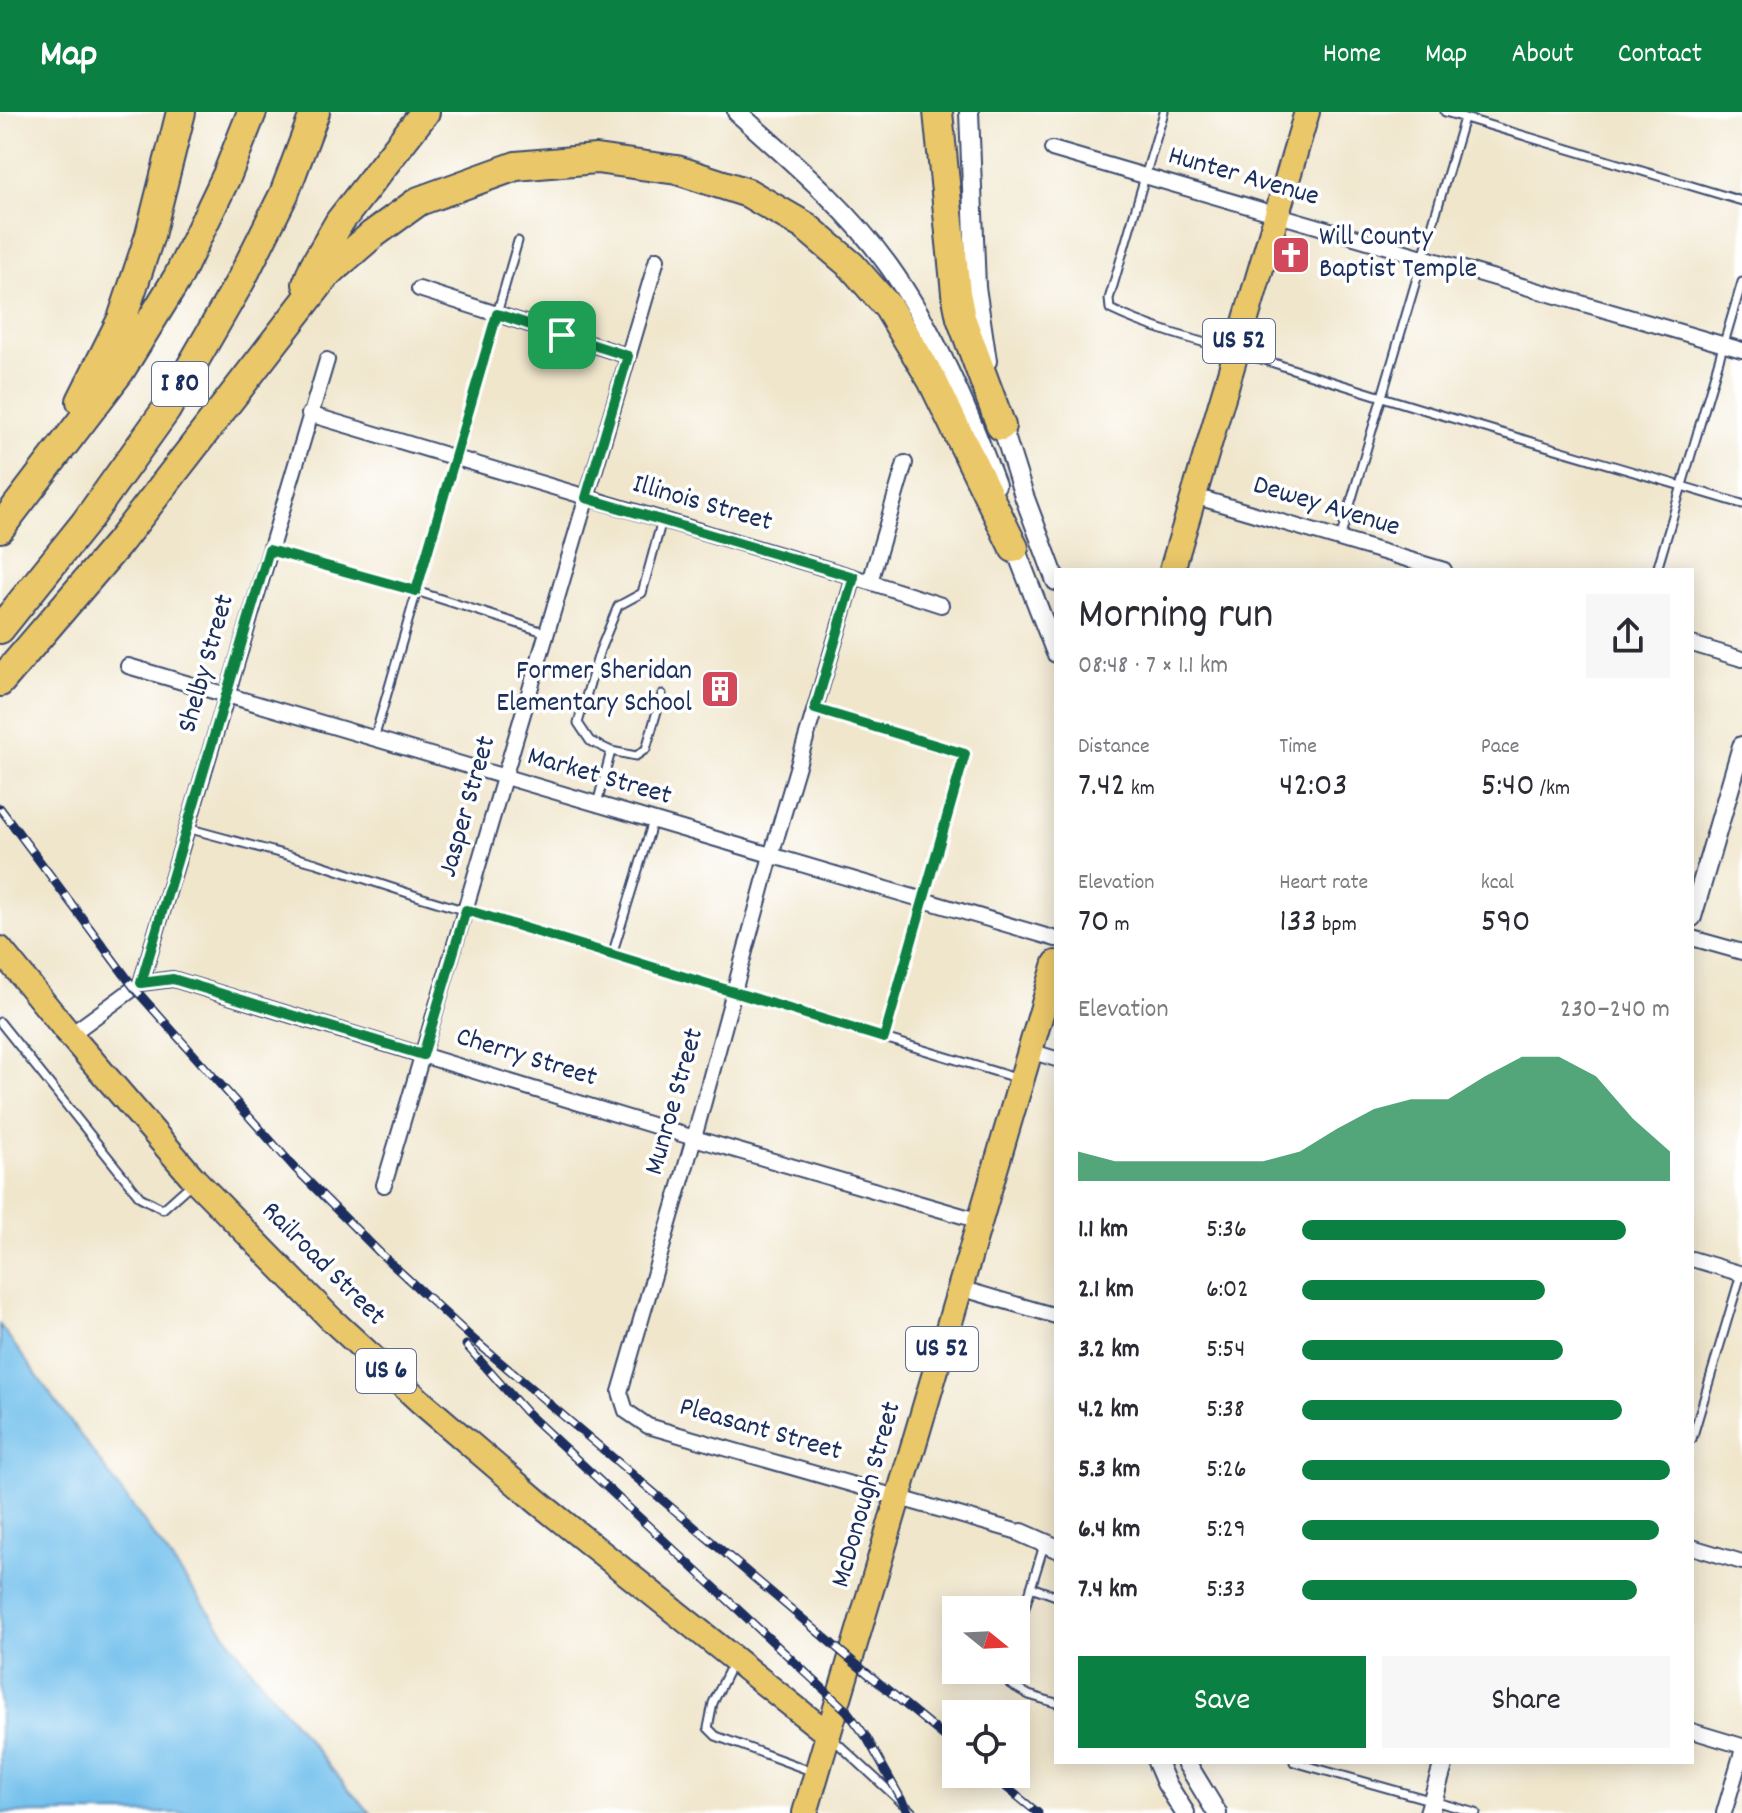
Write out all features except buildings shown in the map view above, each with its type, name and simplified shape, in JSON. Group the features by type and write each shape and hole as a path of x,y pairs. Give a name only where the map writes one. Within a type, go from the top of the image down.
{"highway":[{"path":"150,235 167,112"},
{"path":"29,490 122,319 150,235 181,112"},
{"name":"I 80","path":"0,528 120,371 178,277 227,175 252,112"},
{"name":"I 80","path":"0,629 85,523 166,410 241,280 284,194 315,112"},
{"path":"294,315 314,266 340,221 425,112"},
{"path":"938,112 961,318 1001,426"},
{"path":"2,680 118,544 327,274 372,235 419,201 516,166 596,159 677,170 748,193 805,226 852,266 888,307 932,380 1014,548"}],"main road":[{"name":"US 52","path":"1173,568 1307,112"},
{"name":"Railroad Street","path":"0,949 195,1180 332,1320 421,1402 539,1503 828,1734"},
{"name":"McDonough Street","path":"805,1813 1054,970"}],"street":[{"path":"737,112 853,222 888,265 923,320 974,426 1001,497 1014,548 1054,648"},
{"path":"969,112 976,287 987,358 1001,426 1054,576"},
{"name":"Hunter Avenue","path":"1052,149 1742,350"},
{"name":"Jasper Street","path":"384,1185 657,259"},
{"path":"419,289 628,356"},
{"name":"Shelby Street","path":"141,983 327,360"},
{"name":"Illinois Street","path":"309,414 941,605"},
{"path":"870,582 905,463"},
{"name":"Dewey Avenue","path":"1194,496 1437,568"},
{"name":"Munroe Street","path":"626,1411 620,1392 771,856 854,577"},
{"path":"1694,645 1742,659"},
{"name":"Market Street","path":"128,666 1054,938"},
{"path":"1694,910 1742,746"},
{"path":"1694,939 1742,952"},
{"name":"Cherry Street","path":"141,983 173,979 694,1138 980,1221"},
{"path":"70,1035 141,983"},
{"path":"1030,1051 1054,1058"},
{"path":"1694,1260 1741,1274"},
{"path":"960,1288 1054,1315"},
{"name":"Pleasant Street","path":"626,1411 648,1426 1022,1533"},
{"path":"1022,1533 1052,1541"},
{"path":"1694,1548 1742,1562"},
{"path":"1694,1732 1742,1749 1724,1813"},
{"path":"1158,1764 1185,1813"},
{"path":"1187,1764 1217,1813"},
{"path":"1431,1806 1443,1764"}],"lane":[{"path":"1164,112 1109,299 1110,309 1155,327 1382,398 1742,504"},
{"path":"1445,112 1742,201"},
{"path":"1340,539 1464,118"},
{"path":"374,739 518,241"},
{"path":"1658,568 1742,282"},
{"path":"662,520 642,593 618,606 600,650 578,723 590,741 611,751 636,756 646,749 662,694"},
{"path":"269,550 416,591 547,633"},
{"path":"815,709 965,754 884,1038"},
{"path":"596,804 611,751"},
{"path":"612,955 653,821"},
{"path":"187,828 316,863 1022,1080"},
{"path":"0,1022 140,1197 163,1209 195,1180"},
{"path":"1694,1432 1741,1274"},
{"path":"1028,1596 1052,1541"},
{"path":"1031,1587 1054,1595"},
{"path":"735,1659 713,1703 708,1728 716,1736 817,1773"},
{"path":"1010,1684 1029,1695 1054,1702"},
{"path":"828,1734 913,1813"},
{"path":"1300,1764 1431,1806 1476,1813"}],"water":[{"path":"0,1325 254,1673 371,1813 0,1813"}],"railway":[{"path":"0,808 135,989 295,1168 381,1254 474,1340 942,1735"},
{"path":"466,1345 526,1412 847,1711 867,1738 909,1813"},
{"path":"1007,1788 1038,1813"}],"place":[{"name":"Will County Baptist Temple","path":"1291,255"},
{"name":"Former Sheridan Elementary School","path":"720,689"}],"route":[{"path":"497,314 562,335 628,356 586,498 854,577 815,709 965,754 884,1038 466,910 423,1055 173,979 141,983 269,550 416,591 497,314"}]}
